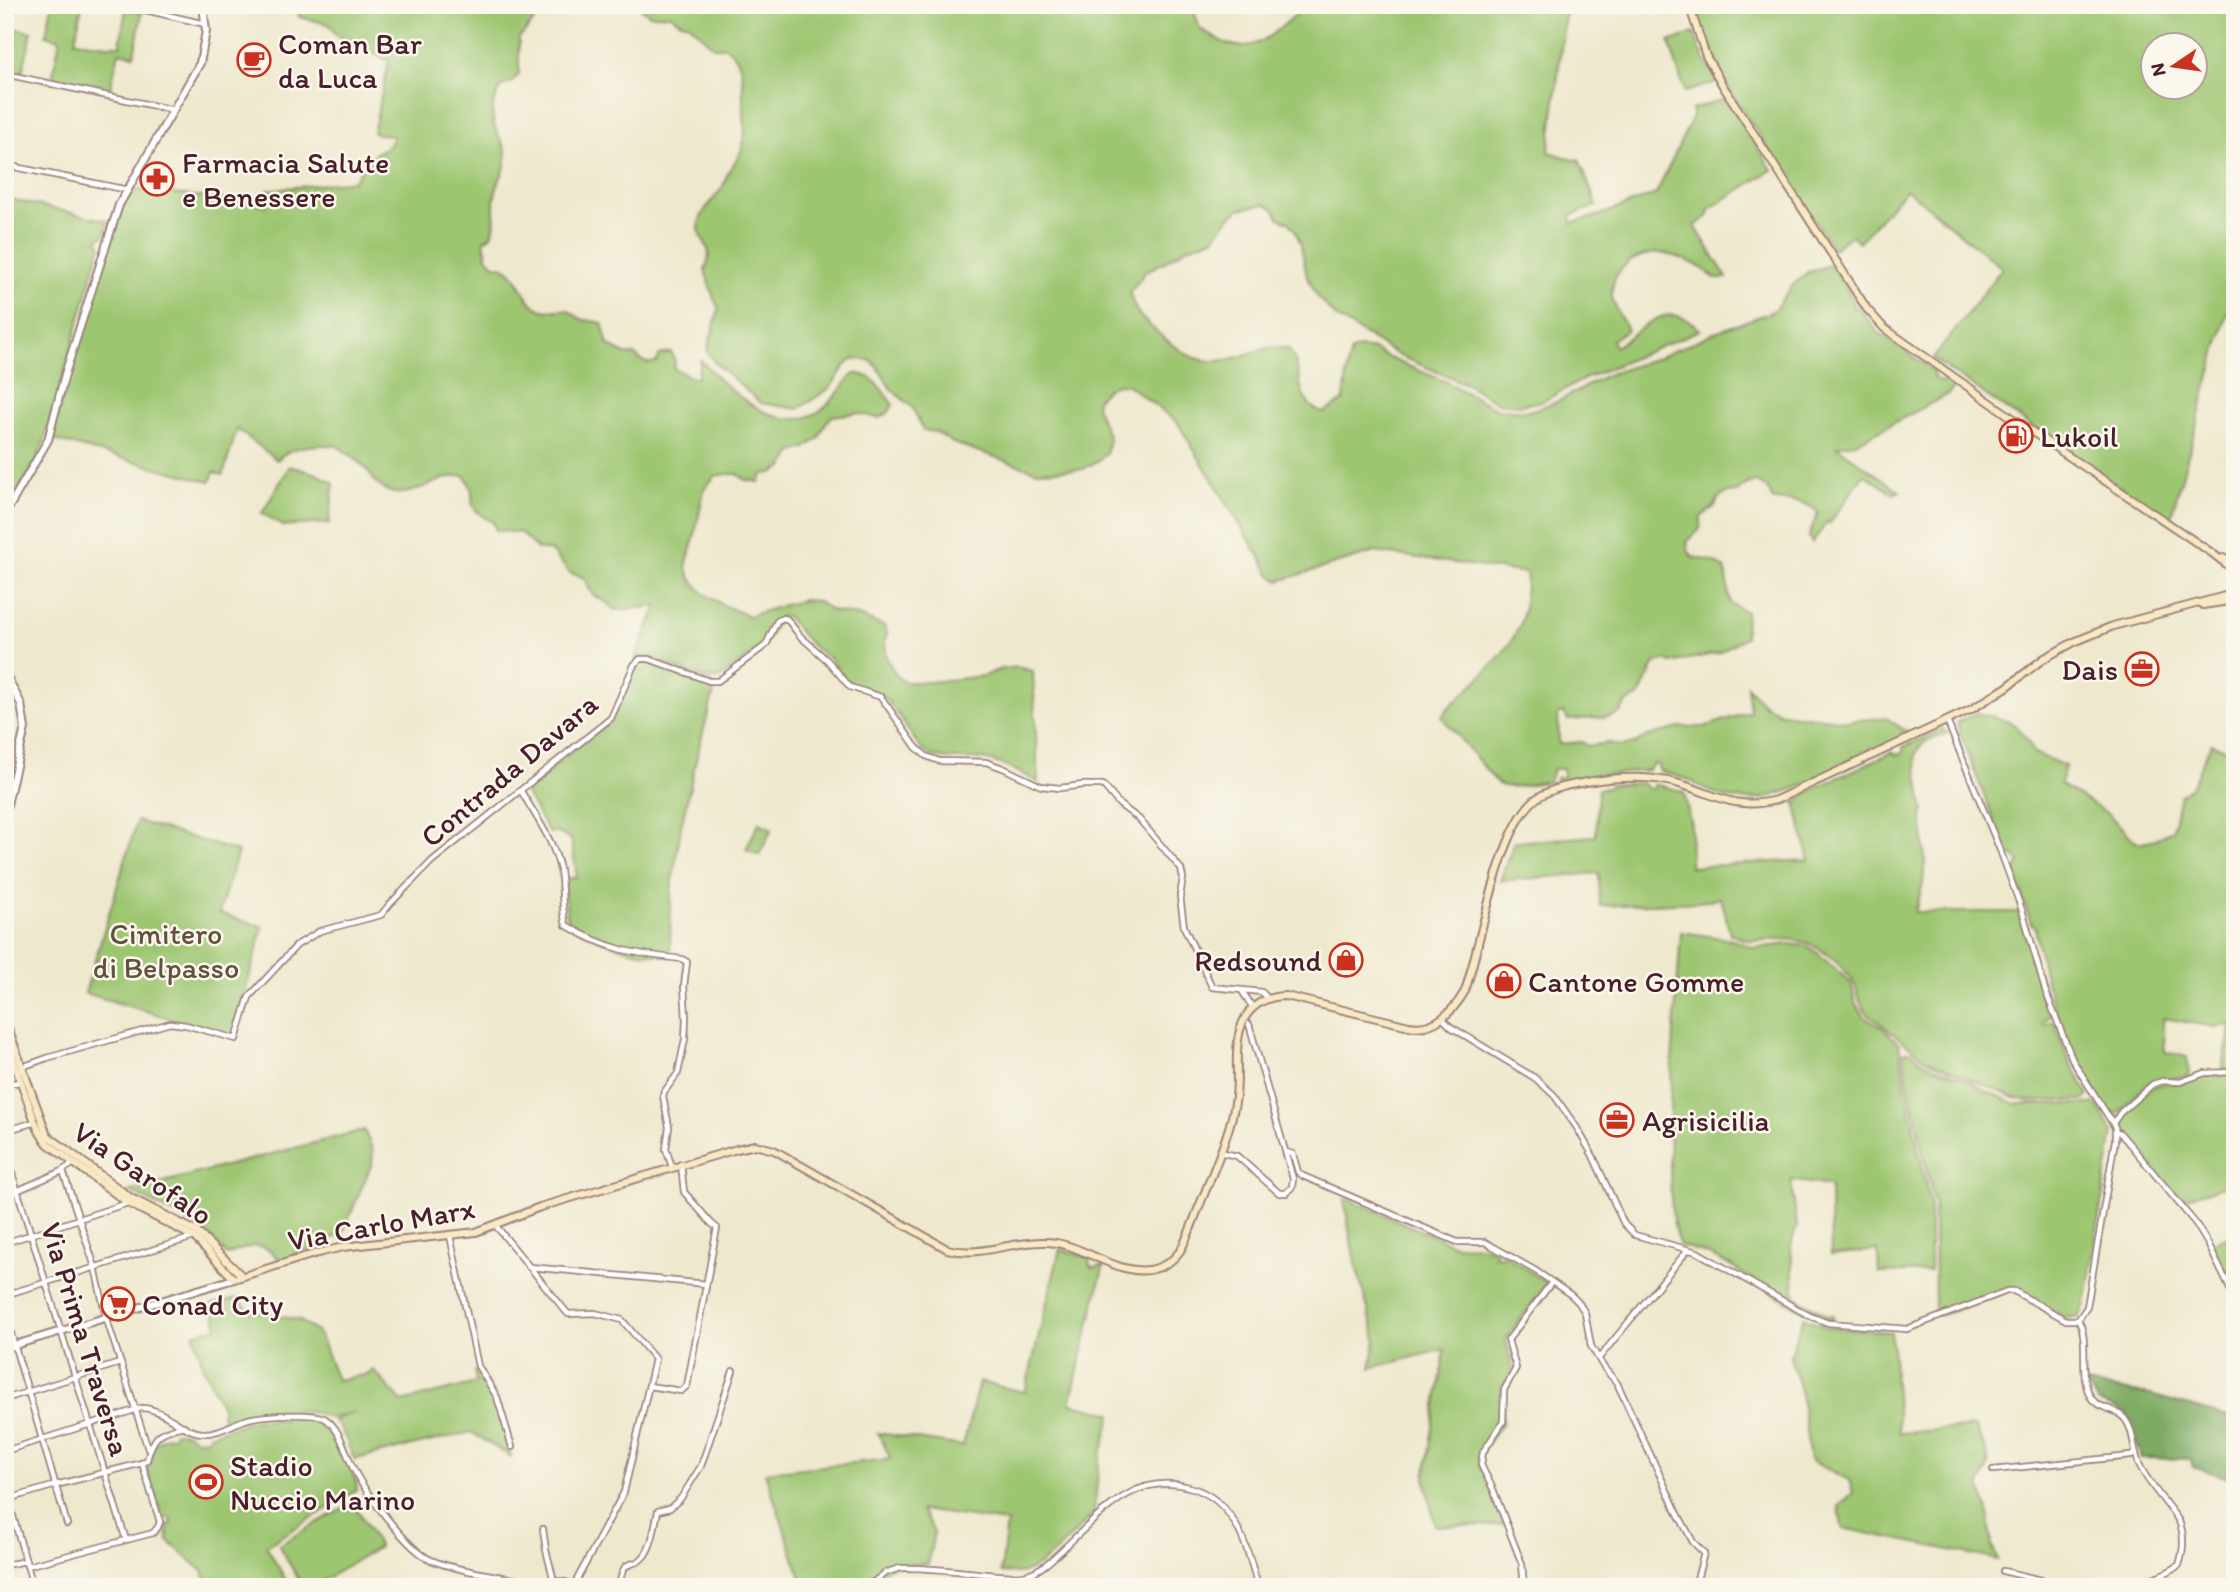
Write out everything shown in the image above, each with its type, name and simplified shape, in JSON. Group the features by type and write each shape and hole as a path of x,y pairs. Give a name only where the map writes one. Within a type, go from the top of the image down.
{"main road":[{"path":"1689,5 1713,70 1875,320 1915,351 2212,552 2235,571"},
{"path":"2212,552 2235,564"},
{"path":"1253,1008 1268,999 1286,996 1418,1028 1430,1026 1455,1006 1465,991 1505,849 1523,812 1538,797 1567,786 1626,778 1673,782 1727,802 1768,802 1794,793 1947,721 1997,694 2043,659 2074,642 2113,626 2235,591"},
{"path":"2167,611 2235,600"},
{"name":"Via Carlo Marx","path":"234,1279 343,1247 477,1232 540,1207 748,1146 762,1146 774,1150 947,1249 970,1252 1051,1242 1120,1266 1143,1271 1159,1268 1179,1253 1231,1120 1236,1095 1239,1033 1246,1016 1253,1008"},
{"name":"Via Garofalo","path":"5,1020 47,1135 128,1203 194,1237 234,1279"},
{"name":"Via Garofalo","path":"5,1037 35,1122 48,1144 131,1198 196,1231 242,1276"}],"street":[{"path":"124,5 205,24"},
{"path":"5,514 48,440 65,374 119,205 201,63 206,40 203,5"},
{"path":"5,74 175,110"},
{"path":"5,164 128,190"},
{"name":"Contrada Davara","path":"22,1067 170,1023 236,1040 249,997 297,945 320,932 381,915 432,861 611,718 634,665 640,659 649,659 709,681 718,681 766,645 777,621 783,618 827,660 850,687 881,696 920,752 933,760 985,762 1041,786 1060,788 1097,784 1107,788 1120,805 1139,819 1181,869 1183,878 1180,902 1184,928 1212,987 1262,992 1268,999"},
{"path":"5,673 21,704 26,728 5,813"},
{"path":"1947,721 2023,914 2045,990 2073,1061 2113,1123 2115,1131 2087,1307 2078,1320"},
{"path":"521,791 547,836 556,858 561,877 566,925 609,947 647,956 682,958 687,962 684,986 685,1039 678,1073 663,1096 669,1127 666,1149 672,1167"},
{"path":"1241,991 1253,1008"},
{"path":"1442,1018 1451,1027 1535,1078 1554,1096 1594,1156 1616,1208 1630,1231 1645,1239 1697,1252 1808,1315 1828,1323 1907,1329 2007,1291 2014,1291 2066,1320 2078,1320"},
{"path":"1219,1152 1237,1156 1282,1194 1292,1187 1293,1179 1286,1152 1249,1024"},
{"path":"2113,1123 2121,1112 2152,1084 2164,1081 2180,1082 2205,1073 2235,1072"},
{"path":"5,1084 21,1082"},
{"path":"5,1131 35,1122"},
{"path":"2115,1131 2120,1133 2196,1224 2235,1299"},
{"name":"Via Prima Traversa","path":"5,1151 126,1540"},
{"path":"1286,1152 1293,1154 1298,1172 1303,1176 1457,1242 1485,1242 1571,1295 1585,1313 1591,1346 1622,1393 1693,1542 1704,1553 1695,1587"},
{"path":"5,1195 18,1192 63,1171 76,1161"},
{"path":"649,1386 681,1391 687,1386 717,1228 684,1192 681,1164"},
{"path":"7,1500 147,1460 148,1449 63,1171"},
{"path":"5,1243 137,1200"},
{"path":"5,1451 146,1408 196,1432 210,1433 259,1416 319,1416 329,1422 338,1434 358,1479 371,1497 414,1548 428,1559 533,1583 568,1582 575,1586 624,1492 654,1359 627,1324 595,1313 568,1314 496,1226"},
{"path":"450,1236 478,1366 497,1397 512,1447"},
{"path":"5,1295 194,1237"},
{"path":"1599,1358 1688,1250"},
{"path":"529,1266 706,1284"},
{"path":"5,1348 234,1279"},
{"path":"1524,1587 1522,1564 1481,1465 1483,1452 1503,1422 1504,1390 1516,1368 1508,1339 1552,1282"},
{"path":"5,1313 67,1524"},
{"path":"2078,1320 2082,1328 2084,1374 2088,1393 2096,1404 2114,1411 2126,1420 2142,1469 2179,1521 2184,1538 2181,1560 2176,1568 2145,1580 2137,1587"},
{"path":"5,1399 120,1363"},
{"path":"620,1587 623,1569 647,1552 658,1511 670,1508 681,1498 701,1466 733,1371"},
{"path":"148,1449 155,1438 170,1429 185,1426"},
{"path":"1993,1470 2131,1456 2136,1453"},
{"path":"5,1566 153,1533 160,1522 142,1463"},
{"path":"867,1587 885,1573 900,1568 1007,1576 1027,1574 1049,1561 1123,1495 1141,1487 1168,1483 1185,1485 1204,1492 1229,1514 1242,1535 1258,1587"},
{"path":"5,1488 31,1579"},
{"path":"543,1529 554,1581"},
{"path":"2003,1571 2071,1587"}],"green space":[{"path":"52,5 82,5 75,41 108,45 120,45 126,8 142,13 134,55 119,52 109,92 52,79 60,39 46,35"},
{"path":"298,5 550,5 519,37 519,74 512,82 502,86 493,106 493,122 504,146 506,159 495,195 493,230 484,240 487,256 494,265 502,266 514,275 530,301 539,309 567,310 581,319 602,323 608,345 625,354 635,355 645,362 657,362 659,355 671,352 675,362 674,369 691,377 697,378 701,360 740,397 772,415 789,419 805,417 821,410 854,374 872,379 893,405 888,413 879,418 857,413 832,416 819,438 805,448 793,452 783,467 763,474 759,482 746,480 737,474 715,476 704,489 686,566 691,579 703,593 749,616 805,600 817,601 832,611 858,616 884,626 887,633 887,659 898,678 906,682 984,676 998,670 1017,667 1033,671 1038,782 993,761 944,758 928,754 921,749 885,698 847,682 829,658 811,645 787,617 780,617 765,644 719,679 709,679 642,656 635,659 657,606 615,610 593,595 583,577 570,573 551,551 537,549 521,533 496,530 493,522 482,516 473,506 472,491 465,476 444,479 412,491 391,492 381,487 360,463 337,446 305,447 289,451 277,460 237,429 223,475 214,472 210,482 51,439 94,288 120,211 131,191 142,190 266,206 268,190 353,181 372,156 387,147 391,141 393,136 373,133 389,61 336,35 329,24 299,17"},
{"path":"637,5 1192,5 1200,29 1225,43 1248,46 1269,36 1307,5 1566,5 1549,152 1574,160 1579,159 1597,206 1571,215 1572,223 1656,194 1693,116 1691,110 1721,100 1733,106 1772,170 1709,209 1709,216 1695,226 1727,278 1715,278 1690,262 1661,253 1641,256 1631,261 1617,275 1612,295 1627,330 1612,340 1615,347 1656,319 1667,316 1688,320 1700,330 1586,378 1543,401 1520,405 1498,403 1466,384 1398,355 1336,317 1318,298 1307,276 1295,230 1266,204 1240,209 1230,217 1214,238 1188,247 1145,272 1130,293 1134,305 1143,319 1166,340 1184,353 1202,360 1223,361 1265,349 1287,348 1293,356 1306,401 1323,413 1344,400 1351,351 1361,348 1375,350 1446,382 1497,409 1529,411 1557,402 1607,375 1660,357 1718,331 1766,314 1774,310 1792,286 1808,272 1831,265 1853,298 1854,307 1859,308 1878,332 1933,371 1935,379 1941,382 1948,380 1955,385 1949,394 1855,443 1836,446 1900,491 1894,494 1864,474 1830,523 1827,522 1812,543 1809,536 1818,512 1807,505 1773,500 1767,488 1757,482 1719,497 1715,506 1701,517 1700,529 1687,542 1688,550 1692,557 1712,561 1725,569 1730,603 1746,612 1745,637 1718,653 1671,663 1666,660 1655,663 1639,696 1626,703 1619,714 1568,720 1564,712 1558,715 1559,744 1582,742 1587,746 1610,743 1619,746 1635,744 1648,736 1683,727 1704,727 1750,712 1747,686 1764,705 1781,713 1847,721 1886,718 1911,734 1799,787 1766,798 1728,798 1689,780 1660,771 1657,764 1653,764 1649,770 1556,784 1556,778 1563,777 1563,769 1553,769 1549,782 1504,786 1498,784 1442,717 1499,658 1516,634 1524,610 1527,573 1375,552 1279,581 1271,575 1177,422 1128,385 1116,384 1097,399 1096,406 1109,438 1106,453 1083,469 1037,471 953,443 936,432 923,430 912,407 891,389 877,366 869,360 853,359 830,388 798,409 761,403 715,363 707,351 719,308 705,270 709,254 699,230 702,214 722,188 744,141 740,66 726,47 714,47 689,24 671,15 650,15"},
{"path":"1693,5 2235,5 2235,284 2171,517 2167,519 1933,359 2002,268 1906,189 1859,242 1852,235 1833,249 1716,68"},
{"path":"5,27 32,32 22,73 5,70"},
{"path":"1694,33 1717,82 1685,92 1669,42"},
{"path":"5,198 109,221 104,236 99,237 101,245 45,439 36,462 5,509"},
{"path":"290,466 317,474 334,483 329,523 283,526 262,513"},
{"path":"647,661 713,684 715,688 681,827 671,890 670,956 617,946 568,924 563,879 577,877 571,839 556,832 549,833 524,791 612,719 636,666 639,662"},
{"path":"1977,713 2013,724 2023,734 2034,753 2065,766 2060,784 2109,815 2137,843 2157,839 2173,829 2180,795 2191,787 2211,744 2235,752 2235,1069 2222,1069 2232,1025 2214,1027 2163,1018 2165,1052 2187,1057 2189,1075 2154,1081 2137,1093 2117,1114 2109,1114 2077,1062 2059,1023 2044,974 2035,925 2031,924 2015,872 2020,861 2005,850 1960,733 1957,722"},
{"path":"1942,729 1948,733 1924,743 1915,756 1924,812 1925,862 1923,883 1915,912 2018,912 2032,954 2029,959 2034,961 2051,1015 2044,1021 2044,1025 2054,1021 2069,1060 2089,1095 2085,1100 2029,1101 2015,1098 1925,1059 1865,1011 1853,981 1820,949 1793,939 1751,940 1730,934 1721,898 1698,902 1600,906 1599,873 1500,881 1514,842 1596,836 1598,789 1608,788 1610,785 1642,783 1648,789 1653,789 1654,784 1684,792 1691,826 1690,867 1809,860 1795,802 1801,801 1803,794 1892,752 1896,755 1903,753 1903,747"},
{"name":"Cimitero di Belpasso","path":"137,821 238,852 219,913 263,927 233,1037 85,993"},
{"path":"759,823 772,829 759,855 746,849"},
{"path":"1681,932 1729,939 1755,948 1789,944 1806,946 1851,983 1856,1004 1864,1016 1884,1029 1899,1044 1930,1204 1930,1271 1879,1273 1878,1250 1831,1255 1830,1186 1791,1180 1797,1226 1791,1245 1794,1292 1801,1301 1828,1316 1833,1315 1833,1321 1793,1306 1720,1260 1680,1246 1672,1207 1670,1108"},
{"path":"1903,1052 1911,1052 1924,1063 1970,1081 2016,1104 2097,1104 2113,1132 2085,1304 2076,1318 2066,1318 2011,1288 1942,1315 1935,1312 1934,1203"},
{"path":"2235,1074 2235,1182 2181,1200 2119,1129 2123,1112 2152,1087 2164,1083 2180,1084 2205,1075"},
{"path":"364,1130 373,1151 372,1163 344,1230 338,1236 325,1240 325,1245 280,1261 268,1249 256,1246 227,1255 207,1234 190,1222 129,1191"},
{"path":"1348,1199 1452,1244 1490,1248 1496,1251 1494,1256 1504,1254 1547,1283 1506,1339 1513,1368 1502,1390 1502,1423 1481,1452 1480,1466 1492,1491 1503,1525 1435,1526 1425,1478 1445,1349 1371,1368 1376,1339 1354,1258 1344,1200"},
{"path":"2235,1234 2235,1294 2211,1243"},
{"path":"1060,1249 1089,1258 1090,1266 1095,1268 1104,1264 1070,1403 1112,1414 1099,1461 1094,1513 1044,1561 1028,1571 1015,1573 1001,1572 1007,1522 921,1510 934,1532 928,1564 890,1567 862,1587 804,1587 765,1472 891,1459 878,1433 963,1446 979,1382 1025,1392"},
{"path":"239,1298 248,1310 299,1320 319,1334 337,1380 369,1374 373,1370 402,1402 476,1383 476,1370 496,1399 511,1457 471,1432 355,1459 341,1428 333,1420 356,1412 330,1418 315,1413 268,1412 250,1414 223,1423 222,1407 203,1367 194,1334 218,1327 212,1305"},
{"path":"1803,1317 1826,1327 1891,1332 1899,1433 1975,1427 1988,1455 1988,1467 1980,1485 1988,1510 1992,1546 1998,1560 1842,1528 1839,1506 1853,1493 1849,1480 1810,1460 1801,1394 1790,1356"},
{"path":"2087,1384 2151,1395 2235,1419 2235,1480 2193,1467 2191,1459 2141,1458 2127,1415 2097,1402"},
{"path":"311,1418 320,1421 334,1434 356,1481 357,1490 266,1546 290,1587 208,1587 203,1571 168,1541 167,1525 172,1525 171,1518 164,1518 162,1515 146,1466 151,1464 156,1444 163,1438 174,1436 174,1432 187,1433 195,1439 209,1438 209,1435 253,1420"},
{"path":"353,1502 379,1547 312,1587 303,1587 279,1545"}],"place":[{"name":"Coman Bar da Luca","path":"254,60"},
{"name":"Farmacia Salute e Benessere","path":"157,179"},
{"name":"Lukoil","path":"2016,436"},
{"name":"Dais","path":"2142,669"},
{"name":"Redsound","path":"1346,960"},
{"name":"Cantone Gomme","path":"1504,981"},
{"name":"Agrisicilia","path":"1617,1120"},
{"name":"Conad City","path":"118,1304"},
{"name":"Stadio Nuccio Marino","path":"206,1482"}]}
